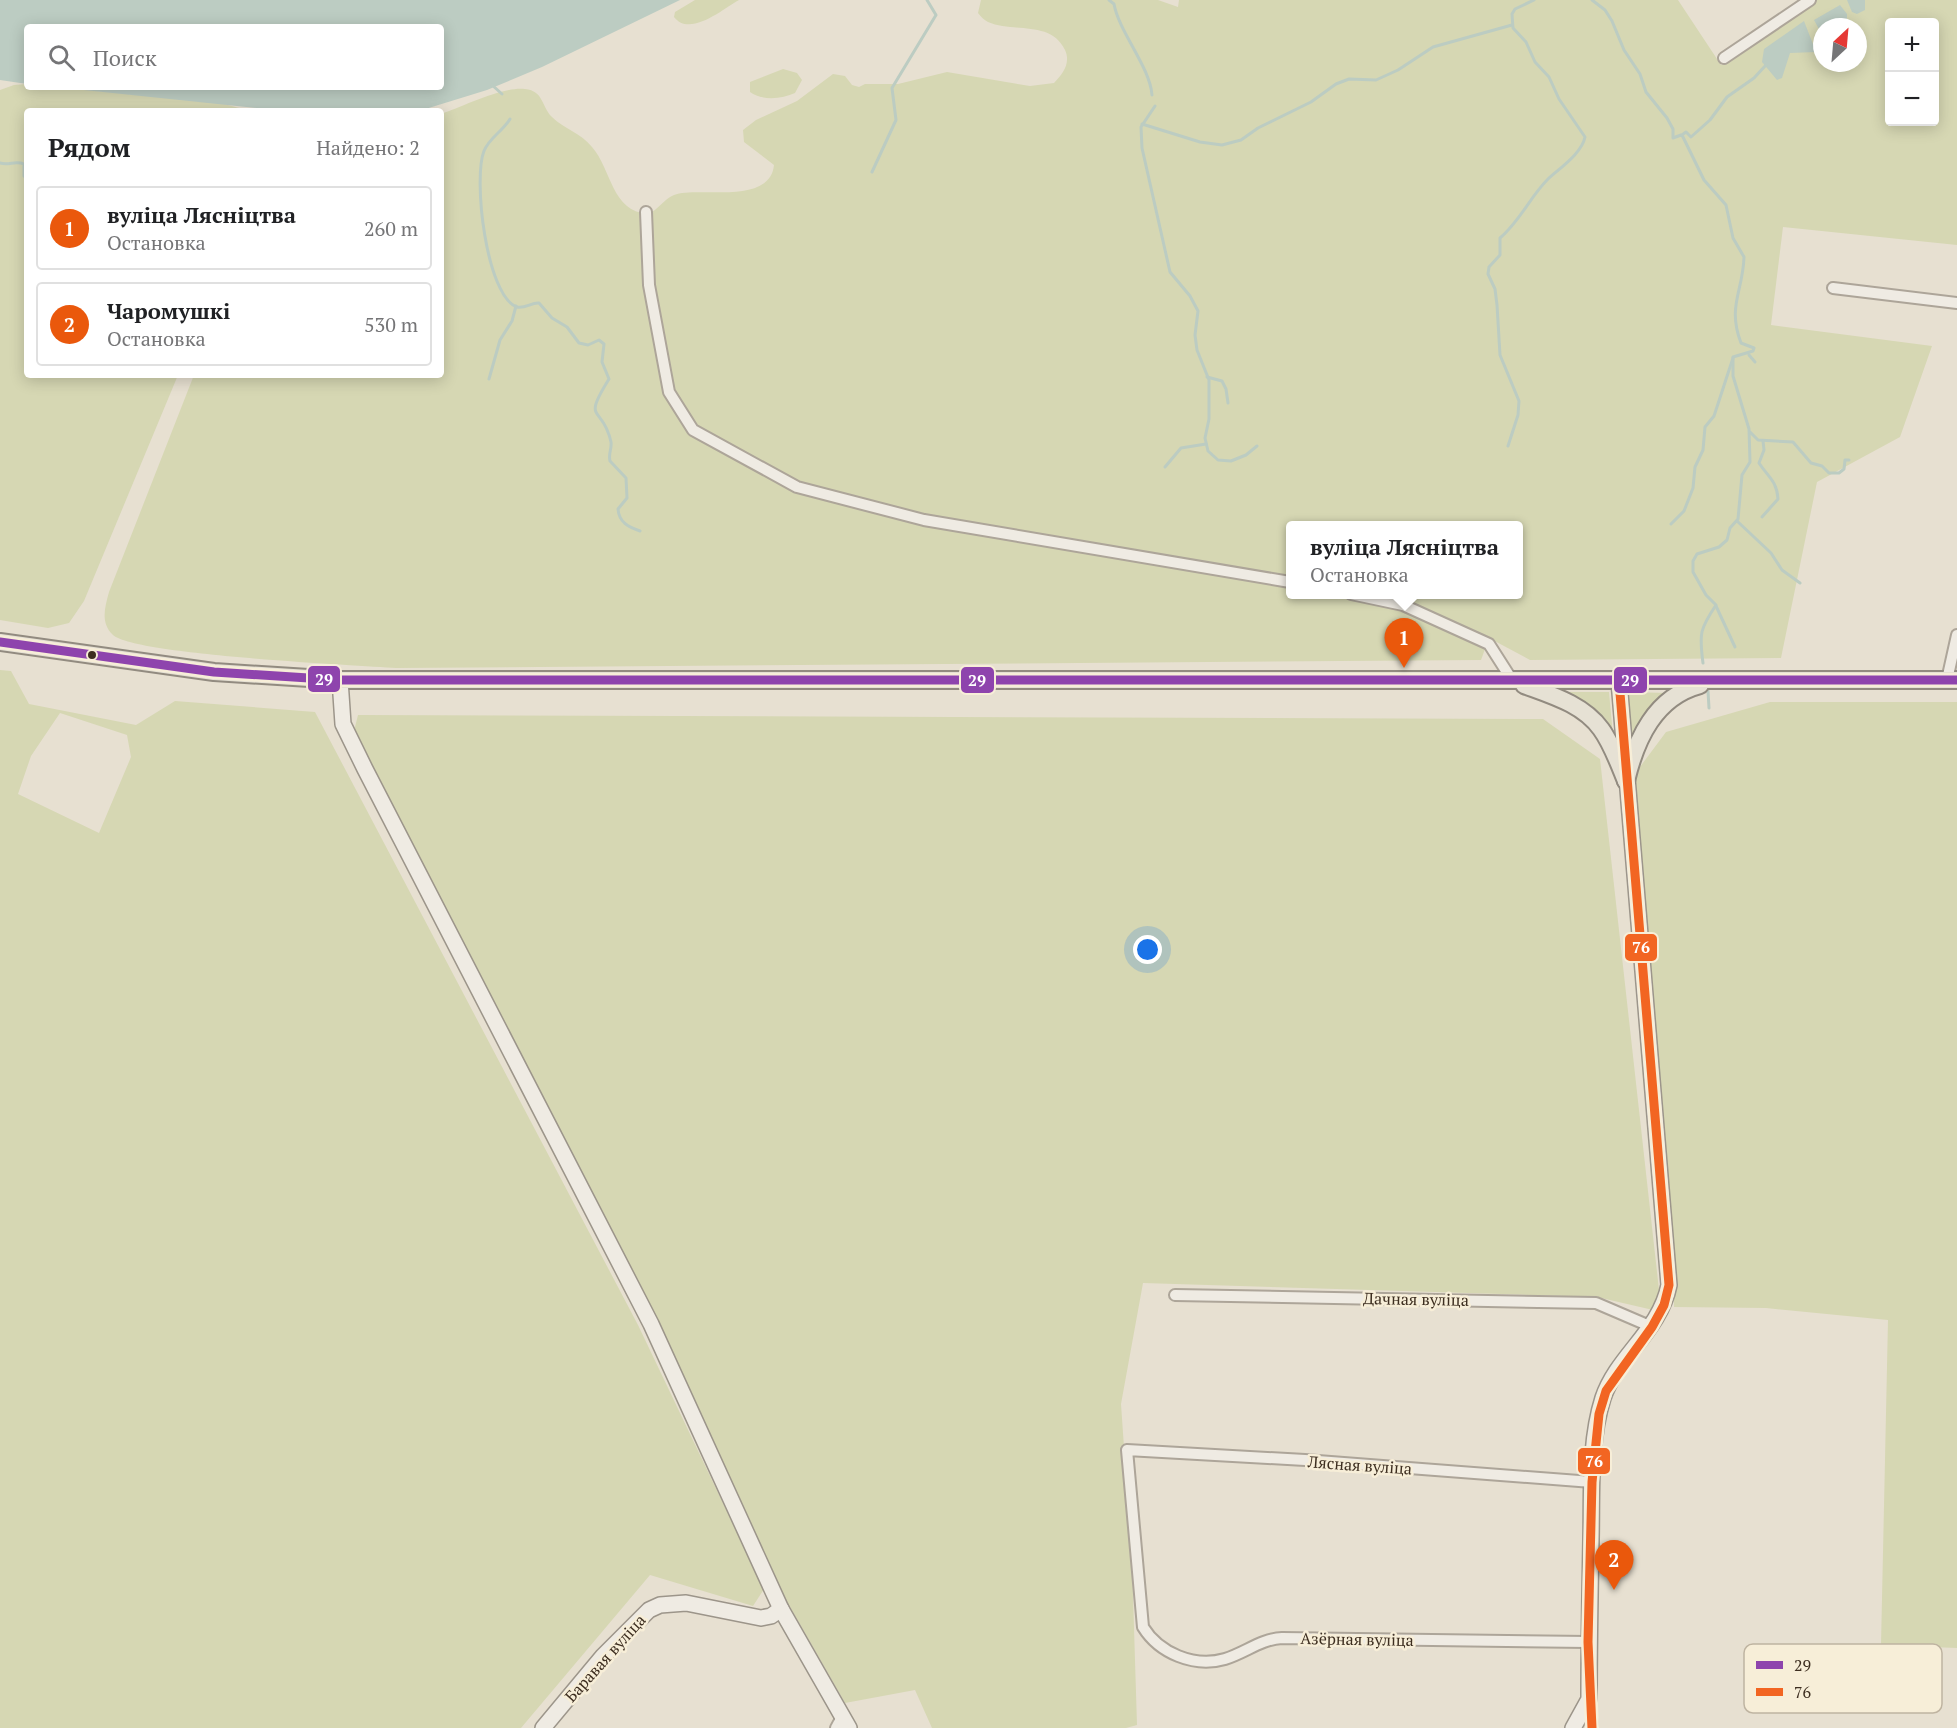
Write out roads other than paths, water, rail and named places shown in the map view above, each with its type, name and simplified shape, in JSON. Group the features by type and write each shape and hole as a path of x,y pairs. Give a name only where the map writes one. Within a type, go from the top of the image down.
{"main road":[{"path":"0,642 214,672 340,680 1952,680"},
{"path":"1512,680 1564,700 1590,718 1602,730 1626,781"},
{"path":"1626,781 1636,745 1654,716 1687,688 1716,681"}],"street":[{"path":"1724,58 1810,0"},
{"path":"646,212 649,285 669,392 693,430 797,487 924,520 1286,581"},
{"path":"1833,288 1957,303"},
{"path":"1375,599 1403,605 1489,644 1512,680"},
{"path":"1952,680 1956,638"},
{"path":"340,680 343,724 651,1324 781,1609 843,1724"},
{"path":"1592,1728 1588,1642 1592,1482 1599,1414 1606,1391 1652,1327 1667,1296 1669,1269 1619,681"},
{"name":"Дачная вуліца","path":"1175,1295 1596,1303 1652,1327"},
{"name":"Лясная вуліца","path":"1143,1627 1127,1450 1305,1460 1592,1482"},
{"name":"Баравая вуліца","path":"543,1728 603,1656 649,1610 660,1605 686,1603 761,1618 771,1616 781,1609"},
{"name":"Азёрная вуліца","path":"1143,1627 1158,1646 1170,1653 1208,1660 1226,1659 1263,1642 1282,1638 1588,1642"},
{"path":"1573,1728 1589,1699"}],"waterway":[{"path":"872,172 896,120 892,88 936,15 927,0"},
{"path":"1109,0 1114,4 1122,26 1146,73 1152,95"},
{"path":"1508,446 1518,415 1519,401 1500,355 1497,305 1495,289 1488,274 1489,267 1500,255 1500,238 1548,179 1580,149 1585,137 1559,99 1549,77 1535,62 1526,42 1513,28 1512,14 1515,9 1534,0"},
{"path":"1592,0 1605,10 1612,21 1624,50 1640,74 1646,92 1673,129 1673,138 1681,135 1683,137 1704,180 1726,205 1733,238 1744,257 1735,319 1741,343 1754,348 1753,351 1733,357 1733,376 1749,429 1750,462 1742,475 1738,519 1730,528 1727,540 1719,547 1697,554 1693,561 1693,572 1706,595 1716,605 1702,632 1703,663"},
{"path":"1142,124 1200,142 1222,145 1241,140 1258,128 1311,102 1336,84 1349,79 1376,80 1398,70 1433,47 1512,25"},
{"path":"1682,135 1686,132 1691,137 1710,120 1727,97 1754,78 1766,65"},
{"path":"492,85 502,94"},
{"path":"1155,106 1141,127 1142,148 1170,272 1190,296 1198,311 1195,335 1197,350 1209,380 1209,419 1205,438 1208,451 1218,460 1231,461 1246,455 1257,446"},
{"path":"510,119 486,146 481,165 481,209 490,260 497,282 506,298 517,307 539,303 552,318 567,327 579,343 588,345 599,340 604,344 602,362 609,379 596,402 595,409 611,442 610,461 626,478 627,498 618,509 620,517 632,528 640,531"},
{"path":"0,163 24,164"},
{"path":"24,164 24,176"},
{"path":"489,379 500,340 512,321 516,306"},
{"path":"1749,355 1755,362"},
{"path":"1671,524 1684,511 1693,488 1695,467 1703,450 1705,427 1714,416 1733,358"},
{"path":"1207,377 1222,381 1228,403"},
{"path":"1750,432 1758,440 1793,442 1811,463 1822,466 1829,473 1839,473 1844,469 1845,460 1849,460"},
{"path":"1762,517 1778,499 1774,483 1759,463 1764,450 1763,441"},
{"path":"1165,467 1181,448 1206,444"},
{"path":"1737,521 1771,553 1782,570 1800,583"},
{"path":"1716,606 1735,647"},
{"path":"1708,691 1709,708"}],"place":[{"name":"вуліца Лясніцтва","path":"1404,668"},
{"name":"Чаромушкі","path":"1614,1590"}]}
